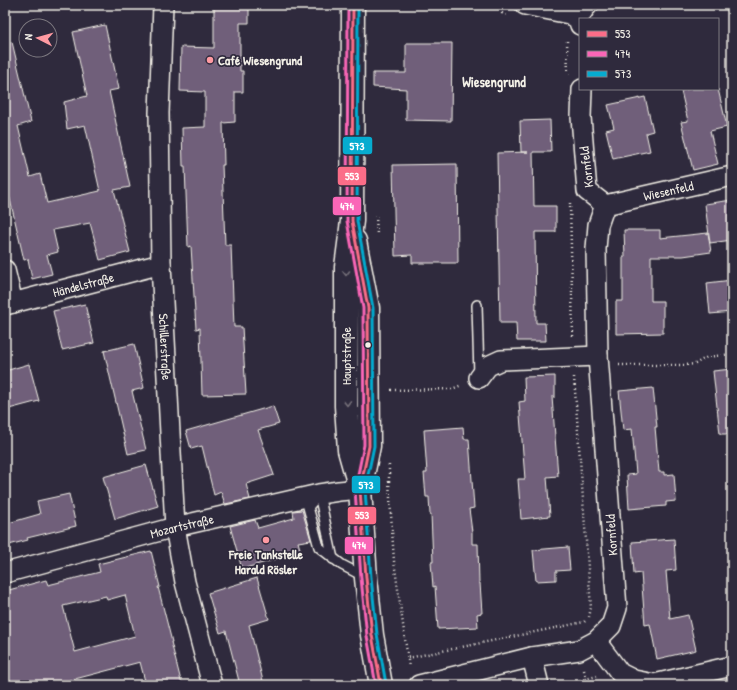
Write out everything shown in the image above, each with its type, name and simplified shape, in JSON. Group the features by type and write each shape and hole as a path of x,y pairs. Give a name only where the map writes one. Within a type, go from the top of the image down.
{"main road":[{"name":"Hauptstraße","path":"353,5 352,221 346,266 346,406 349,450 360,489 366,578 372,635 381,685"}],"street":[{"name":"Schillerstraße","path":"163,5 159,113 161,264 175,527 185,582 212,685"},
{"path":"525,5 582,16"},
{"name":"Kornfeld","path":"419,685 532,657 578,650 596,641 611,626 617,608 599,360 596,249 598,225 605,205 586,191 581,117 582,90"},
{"name":"Wiesenfeld","path":"605,205 732,176"},
{"name":"Händelstraße","path":"9,304 161,264"},
{"path":"5,270 9,304"},
{"path":"479,378 488,366 501,360 599,360"},
{"name":"Mozartstraße","path":"5,573 175,527 319,494 360,489"},
{"path":"596,641 620,673 634,680 654,684 732,666"},
{"path":"532,657 539,685"}],"lane":[{"path":"477,305 479,378"},
{"path":"319,494 333,559"},
{"path":"319,494 308,507 319,547 333,559 366,578"}],"path":[{"path":"599,360 685,366 695,364 706,357 732,354"},
{"path":"391,390 452,389 479,378"},
{"path":"564,685 586,679"}],"building":[{"path":"214,5 249,5 249,23 240,23 240,71 243,71 243,92 235,92 235,122 223,123 224,165 222,165 225,245 231,245 234,327 242,327 246,394 202,395 200,328 196,329 191,246 188,247 182,128 205,127 205,92 180,91 181,47 214,48"},
{"path":"105,25 119,89 109,91 130,187 114,190 130,252 100,260 90,223 53,230 58,252 47,255 52,274 32,279 28,259 24,260 6,182 9,181 5,164 5,43 12,42 31,122 18,126 30,177 40,174 47,203 100,191 85,125 67,129 64,102 87,96 73,32"},
{"path":"406,43 452,43 451,121 406,120 406,89 373,87 373,73 406,73"},
{"path":"718,90 727,127 710,131 718,164 693,170 681,122 688,121 681,91"},
{"path":"645,97 653,131 646,133 650,151 613,159 606,130 614,128 608,105"},
{"path":"550,120 551,152 533,152 534,206 556,206 556,232 535,232 536,323 545,323 546,341 517,341 516,323 500,323 497,153 528,152 521,152 520,121"},
{"path":"457,164 458,263 412,263 412,255 395,256 393,165"},
{"path":"732,200 732,240 710,243 705,204"},
{"path":"624,230 660,230 660,238 708,233 711,252 683,256 651,256 651,301 663,301 663,333 616,334 616,301 623,301 623,257 625,257"},
{"path":"732,280 732,312 710,314 707,283"},
{"path":"85,304 94,343 62,350 53,311"},
{"path":"134,344 144,388 132,391 146,450 128,454 104,351"},
{"path":"29,364 39,401 5,410 5,371"},
{"path":"732,369 732,434 720,434 713,371"},
{"path":"555,376 555,397 552,397 558,476 547,477 550,516 521,519 518,479 525,479 519,402 525,401 524,377"},
{"path":"653,388 657,427 655,427 659,472 664,472 664,475 674,474 676,501 666,502 666,506 629,509 627,475 636,474 632,429 623,430 619,391"},
{"path":"273,406 279,424 258,430 274,475 246,484 250,499 225,504 221,492 214,495 202,446 191,449 186,431"},
{"path":"463,427 464,439 469,439 474,508 469,509 472,544 478,544 479,583 482,613 477,614 478,627 438,629 435,586 433,587 431,562 433,562 431,514 429,497 426,497 424,473 427,473 424,430"},
{"path":"146,465 158,506 115,519 103,477"},
{"path":"69,494 76,526 27,538 28,540 5,546 5,524 40,514 37,501"},
{"name":"Freie Tankstelle Harald Rösler","path":"302,510 311,540 298,542 301,552 242,569 230,526 255,520 258,528 294,518 293,511"},
{"path":"674,539 676,570 666,571 670,619 688,615 696,650 657,659 650,624 645,625 641,573 634,574 632,542"},
{"path":"568,547 570,570 556,571 556,580 536,581 533,550"},
{"path":"151,551 160,587 158,587 182,685 146,685 140,662 52,685 5,685 5,591 46,580 48,585 100,572 98,564","holes":["125,595 135,636 75,652 63,606 106,596 107,600"]},
{"path":"257,578 269,619 249,625 264,685 240,685 226,631 220,633 208,593"}],"transit line":[{"name":"474","path":"348,5 347,221 363,308 364,445 355,489 361,578 367,636 376,685"},
{"name":"553","path":"353,5 352,221 368,308 369,446 360,489 366,578 372,635 381,685"},
{"name":"573","path":"358,5 357,221 373,308 374,446 365,489 371,578 377,634 386,684"}],"place":[{"name":"Café Wiesengrund","path":"210,60"},
{"name":"Freie Tankstelle Harald Rösler","path":"266,540"}],"district":[{"name":"Wiesengrund","path":"494,82"}]}
